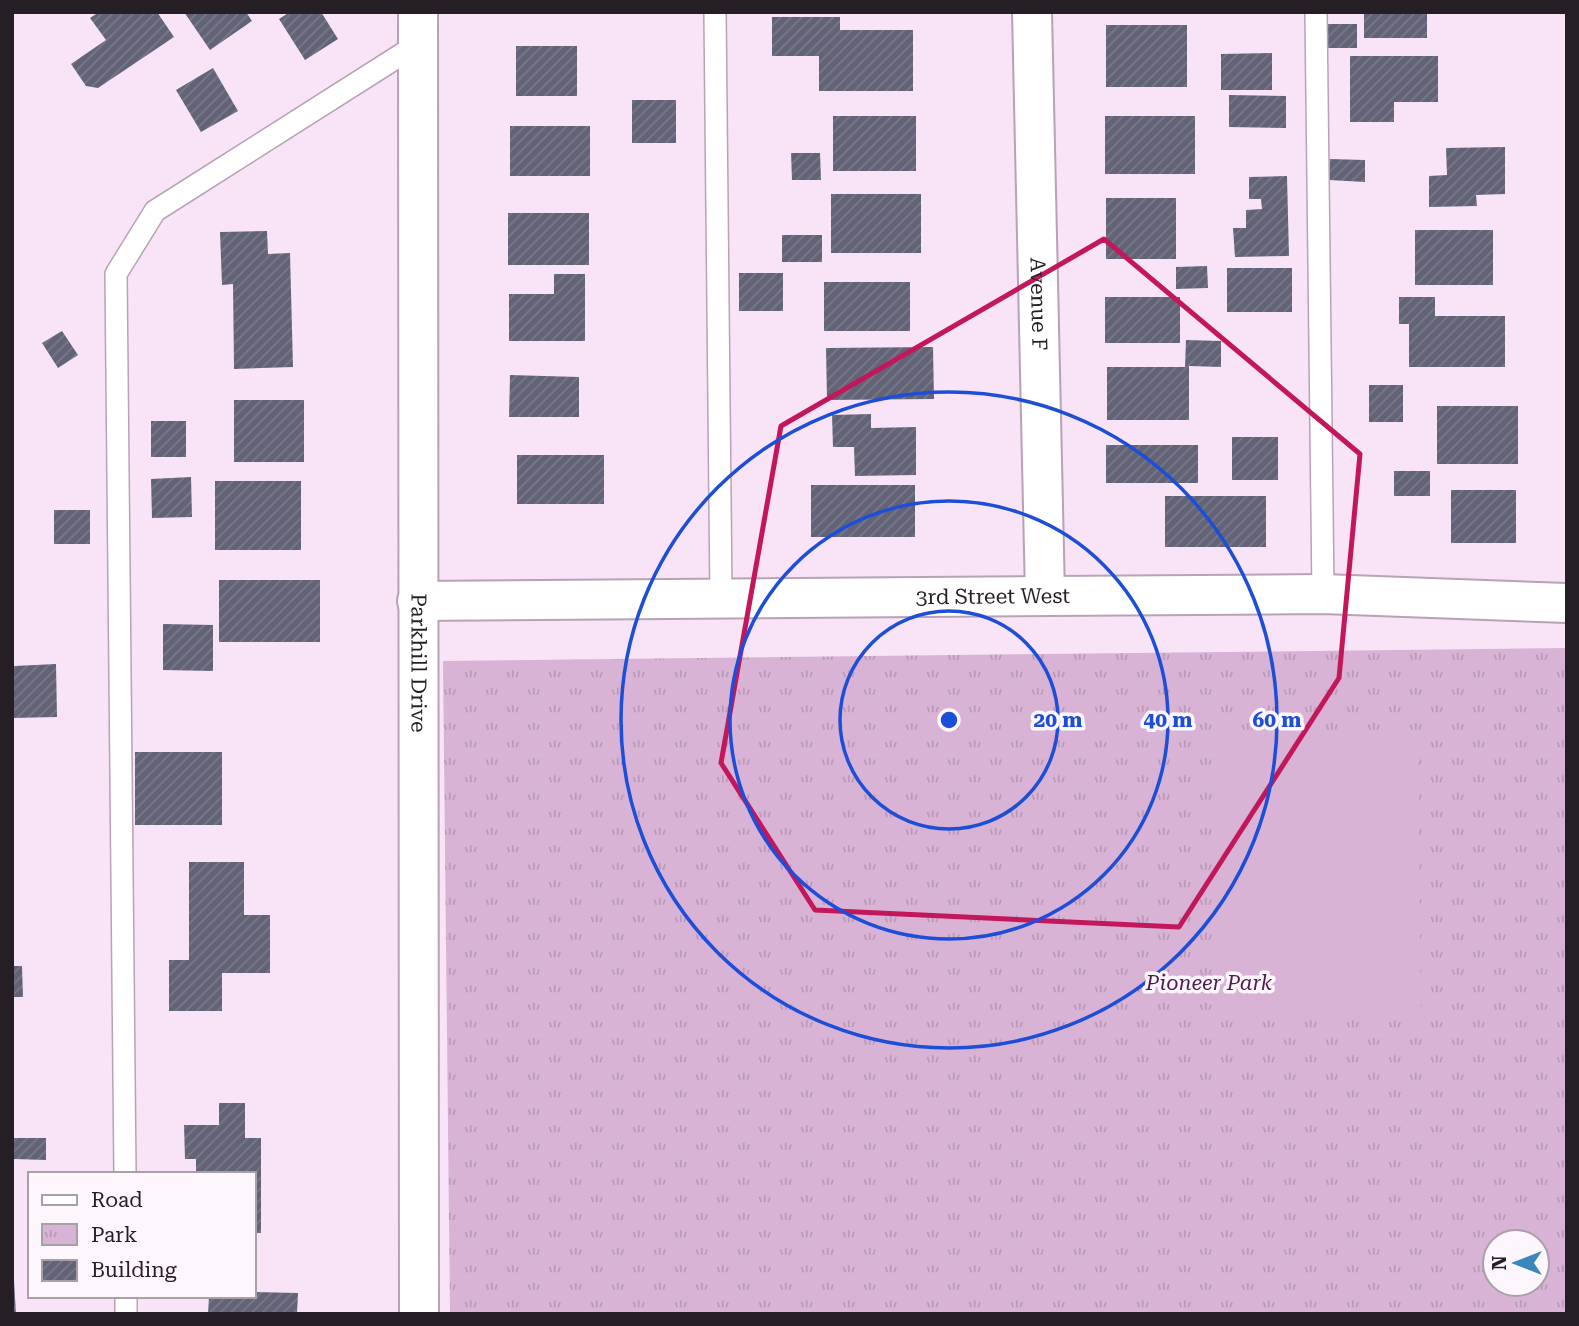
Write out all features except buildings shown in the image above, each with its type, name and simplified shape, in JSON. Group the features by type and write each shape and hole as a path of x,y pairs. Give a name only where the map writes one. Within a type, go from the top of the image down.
{"street":[{"path":"396,12 418,28"},
{"name":"Avenue F","path":"1032,12 1045,596"},
{"name":"Parkhill Drive","path":"418,28 419,1314"},
{"name":"3rd Street West","path":"417,601 1324,594 1567,603"}],"lane":[{"path":"715,12 720,598"},
{"path":"1317,12 1324,594"},
{"path":"125,1172 116,274 155,211 418,28"}],"highlighted area":[{"path":"1104,239 1360,454 1339,678 1179,927 815,910 721,763 781,426"}],"green space":[{"name":"Pioneer Park","path":"1567,648 1567,1314 450,1314 443,661"},
{"path":"1418,734 1421,1018 1216,1020 1213,737"}]}
